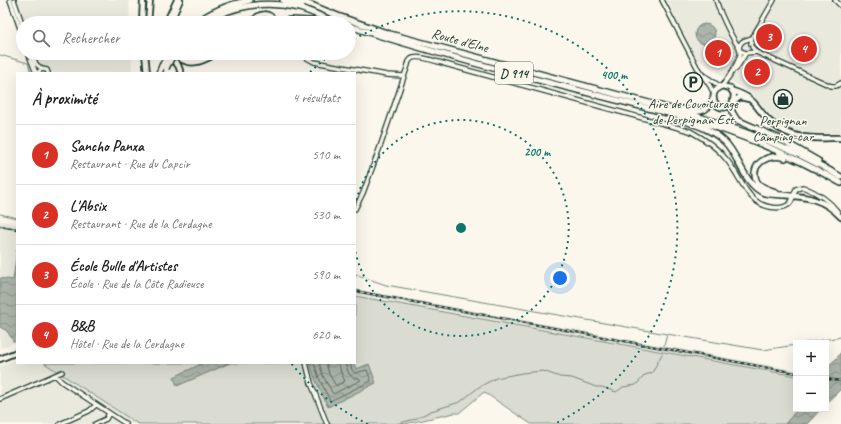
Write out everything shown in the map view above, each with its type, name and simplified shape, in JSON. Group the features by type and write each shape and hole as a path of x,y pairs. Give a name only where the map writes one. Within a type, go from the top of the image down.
{"highway":[{"path":"206,16 214,11 250,0"},
{"name":"D 914","path":"283,0 322,10"},
{"path":"299,0 322,10"},
{"path":"214,16 230,9 252,4 272,3 301,8 321,16"},
{"name":"Route d'Elne","path":"322,10 338,16"},
{"name":"Route d'Elne","path":"356,22 390,34 718,122 757,136 841,176"},
{"name":"Route d'Elne","path":"356,30 376,37 385,38 691,119 755,141 808,166 841,185"},
{"path":"164,69 169,60"},
{"path":"557,78 696,111 702,111 708,108 714,96"},
{"path":"732,103 732,112 737,120 778,138 841,176"},
{"path":"642,107 704,128 715,134 729,147 748,179 755,187 761,192 783,195"},
{"path":"783,195 768,190 757,181 757,168 760,162 766,158 781,156 841,185"}],"main road":[{"path":"142,16 143,0"},
{"path":"149,16 150,0"},
{"path":"170,16 178,0"},
{"path":"172,16 178,0"},
{"path":"258,16 264,14 270,16"},
{"path":"146,60 147,72"},
{"path":"173,60 178,65 181,72"},
{"path":"183,60 190,63 202,60"},
{"path":"755,104 745,98 740,97 726,107 719,106 714,102 715,90 722,86 743,94 755,104 772,124 791,135 801,138 841,138"},
{"path":"732,90 734,97 732,103"},
{"path":"783,195 810,197 820,201 841,216"},
{"path":"0,360 16,353"}],"street":[{"path":"10,0 16,17"},
{"path":"14,0 20,16"},
{"path":"662,0 700,72 710,86 714,96"},
{"path":"716,0 733,39 740,49 748,53 756,52 831,86 836,86 841,83"},
{"path":"732,90 730,80 752,46 752,38 774,0"},
{"path":"835,0 841,6"},
{"path":"732,35 752,46 756,52"},
{"path":"700,72 707,78 722,86 728,79 740,57 740,49 744,41 752,38"},
{"path":"356,207 380,147 408,65 411,59 415,57 690,131 708,142 725,157 733,167 748,193 762,206 775,208 789,205 799,188 807,188 833,205 841,216"},
{"path":"31,60 36,72"},
{"path":"35,60 36,64 42,69 47,70 48,72"},
{"path":"310,60 314,62 380,74 404,76"},
{"path":"38,72 42,69"},
{"path":"306,364 311,383 327,424"},
{"path":"0,399 62,372"},
{"path":"55,375 62,382 126,424"},
{"path":"60,424 89,411 96,405"},
{"path":"95,424 106,419 109,413"}],"shaded area":[{"path":"9,0 129,0 130,16 16,16 16,20"},
{"path":"667,0 841,0 841,133 801,134 787,130 776,122 753,95 696,59"},
{"path":"29,60 131,60 132,72 34,72"},
{"path":"0,221 16,224 16,258 13,280 0,278"},
{"path":"356,289 793,369 793,375 356,296"},
{"path":"356,296 793,375 793,412 795,412 785,424 531,424 484,392 459,413 405,424 138,424 46,364 356,364"},
{"path":"0,327 7,331 14,342 0,348"},
{"path":"16,359 16,364 46,364 138,424 0,424 0,366"}],"water":[{"path":"705,24 712,27 715,34 712,41 705,44 698,41 695,34 698,27"},
{"path":"16,258 16,341 14,342 7,331 0,327 0,278 13,280"},
{"path":"841,352 841,389 829,400 829,365"},
{"path":"201,364 228,364 177,386 174,377"},
{"path":"310,364 354,364 356,369 369,364 376,383 328,407 315,379"},
{"path":"795,412 818,412 807,424 785,424"}],"waterway":[{"path":"0,55 16,60"},
{"path":"18,60 28,63 31,72"},
{"path":"0,214 16,218"},
{"path":"356,274 386,285 667,334"},
{"path":"664,346 667,334 763,350 793,345"},
{"path":"823,340 841,337"},
{"path":"396,424 415,419 431,411 460,402 479,387 496,378 522,373 543,371 560,377 572,378 596,387 602,387 616,392 623,387 636,385 645,375 652,373 662,354"}],"railway":[{"path":"0,226 16,229"},
{"path":"356,291 793,372"},
{"path":"829,379 841,381"}],"place":[{"name":"École Bulle d'Artistes","path":"769,37"},
{"name":"B&B","path":"804,49"},
{"name":"Sancho Panxa","path":"718,53"},
{"name":"L'Absix","path":"757,72"},
{"name":"Aire de Covoiturage de Perpignan Est","path":"693,82"},
{"name":"Perpignan Camping-car","path":"783,99"}]}
